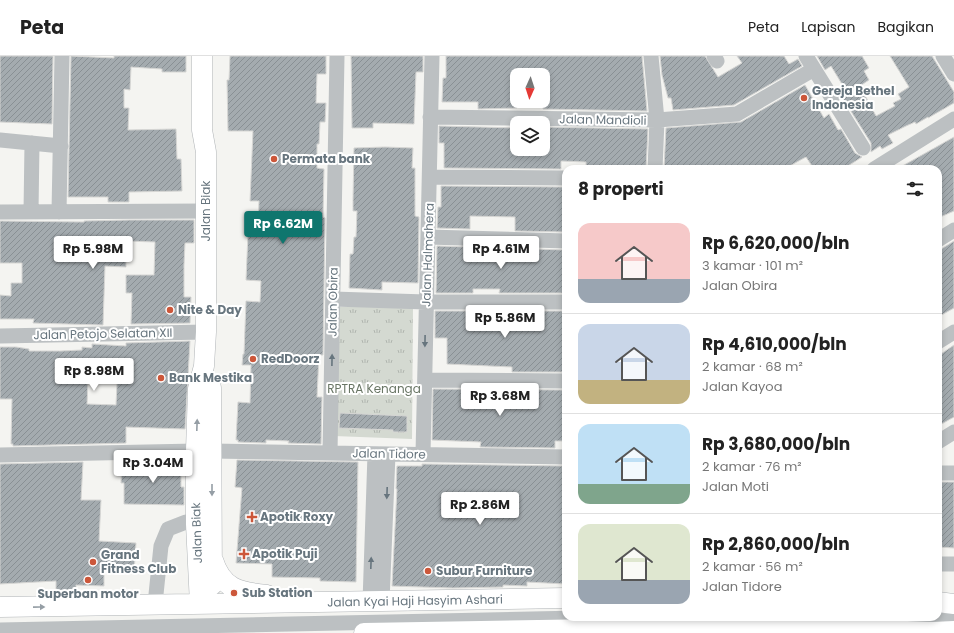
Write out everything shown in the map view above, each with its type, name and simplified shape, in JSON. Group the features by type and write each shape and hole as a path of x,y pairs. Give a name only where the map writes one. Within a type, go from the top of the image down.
{"main road":[{"name":"Jalan Biak","path":"202,56 202,130 206,152 206,332 204,366 212,388 196,524 206,604"},
{"name":"Jalan Biak","path":"206,152 213,129 215,56"},
{"name":"Jalan Biak","path":"204,451 212,556 206,604"},
{"path":"212,556 218,574 228,586 257,593 322,602"},
{"name":"Jalan Kyai Haji Hasyim Ashari","path":"0,607 562,598"},
{"path":"942,602 954,604"},
{"path":"364,633 553,631 617,626 882,632 954,631"}],"street":[{"path":"59,212 62,56"},
{"name":"Jalan Obira","path":"330,453 336,56"},
{"name":"Jalan Halmahera","path":"423,454 432,56"},
{"path":"651,56 657,120 655,165"},
{"path":"806,56 863,148"},
{"path":"943,56 954,74"},
{"name":"Jalan Mandioli","path":"430,117 657,120 737,114 809,72"},
{"path":"880,165 954,119"},
{"path":"0,140 61,146"},
{"path":"31,212 32,143"},
{"path":"430,177 562,178"},
{"path":"0,212 206,211"},
{"path":"942,238 954,230"},
{"path":"428,237 562,241"},
{"path":"333,299 426,302 562,302"},
{"name":"Jalan Petojo Selatan XII","path":"0,336 206,332"},
{"path":"942,340 954,332"},
{"path":"425,380 562,381"},
{"path":"942,440 954,432"},
{"name":"Jalan Tidore","path":"0,455 204,451 562,457"},
{"path":"376,602 382,454"},
{"path":"942,473 954,474"},
{"path":"155,604 161,546 168,529 186,522 196,524"},
{"path":"942,564 954,564"},
{"path":"0,620 562,608"},
{"path":"942,610 954,610"},
{"path":"942,621 954,621"},
{"path":"0,630 617,626"}],"green space":[{"name":"RPTRA Kenanga","path":"413,306 412,439 334,436 339,307"}],"building":[{"path":"0,56 53,56 52,124 0,122"},
{"path":"71,56 114,58 114,56 186,56 186,72 162,72 162,69 131,67 130,90 124,89 124,108 129,108 128,130 176,129 177,159 181,159 182,191 129,192 129,202 108,202 108,197 68,197"},
{"path":"230,56 326,56 326,74 317,74 316,103 326,103 325,122 320,122 319,144 317,144 317,168 324,169 323,217 325,218 323,355 319,355 317,397 322,397 321,444 288,443 289,441 266,440 266,443 238,442 238,440 236,440 238,402 250,403 251,365 242,365 244,354 246,301 260,302 261,281 246,280 248,233 258,233 259,201 250,201 253,131 228,131 227,80 229,80"},
{"path":"351,56 423,56 423,72 416,72 414,124 373,123 373,128 352,128"},
{"path":"446,56 642,56 647,111 543,109 550,108 550,68 510,68 510,108 517,108 478,109 478,102 442,102 443,78 446,78"},
{"path":"660,56 705,56 718,77 742,63 737,56 784,56 789,64 798,59 802,66 734,105 673,110 671,98 668,98 662,75"},
{"path":"817,56 862,56 869,68 864,71 869,80 860,86 876,116 895,106 893,103 901,99 898,94 909,87 890,56 932,56 954,92 954,103 916,124 915,122 888,135 893,143 882,149 880,146 871,152 871,143 842,97 848,94 831,66 825,70"},
{"path":"805,85 824,118 829,114 838,130 841,129 855,153 862,157 849,165 811,165 806,157 791,165 664,165 666,128 741,122"},
{"path":"439,126 510,128 510,156 550,156 550,127 648,129 646,165 586,165 586,162 561,161 561,169 444,168 444,143 439,143"},
{"path":"954,137 954,211 942,216 942,165 904,165"},
{"path":"354,148 413,148 412,168 415,168 415,216 419,217 418,283 382,282 382,290 349,288 350,254 353,254 354,237 356,237 357,211 353,211"},
{"path":"441,186 562,187 562,232 515,231 515,217 470,216 470,229 437,228 438,207 441,207"},
{"path":"194,220 194,243 185,243 184,265 184,297 191,297 190,323 131,324 132,293 126,293 126,275 154,275 155,242 126,241 126,267 105,266 103,325 33,323 34,319 0,319 0,295 11,296 11,283 22,283 22,263 0,263 0,221 84,222"},
{"path":"954,241 954,308 942,315 942,248"},
{"path":"437,246 562,250 562,293 499,293 500,289 473,289 473,293 436,293"},
{"path":"435,311 562,311 562,372 512,372 512,367 447,364 447,338 435,338"},
{"path":"190,341 185,429 126,427 126,443 13,446 13,444 11,444 12,399 0,399 0,347 16,347 29,349 29,351 61,351 82,350 82,347 92,348 92,344 126,346 126,343","holes":["88,382 117,383 116,405 87,404"]},
{"path":"954,345 954,417 942,424 942,353"},
{"path":"433,389 562,390 562,441 555,441 555,448 480,447 481,442 432,440"},
{"path":"340,413 407,416 407,432 339,428"},
{"path":"237,460 358,462 356,582 320,581 320,578 272,577 272,564 236,563 242,488 235,487"},
{"path":"83,462 81,500 101,500 99,541 136,543 134,572 104,570 104,586 76,585 76,590 56,591 56,581 0,584 0,464"},
{"path":"122,463 181,463 181,487 184,487 184,505 124,504 124,483 121,483"},
{"path":"422,464 562,466 562,584 527,582 527,586 503,585 503,587 453,588 392,586 397,466 422,466"},
{"path":"942,482 954,482 954,548 942,547"}],"place":[{"name":"Gereja Bethel Indonesia","path":"804,98"},
{"name":"Permata bank","path":"274,159"},
{"name":"Nite & Day","path":"170,310"},
{"name":"RedDoorz","path":"253,359"},
{"name":"Bank Mestika","path":"161,378"},
{"name":"Apotik Roxy","path":"252,517"},
{"name":"Apotik Puji","path":"244,554"},
{"name":"Grand Fitness Club","path":"93,562"},
{"name":"Subur Furniture","path":"428,571"},
{"name":"Superban motor","path":"88,580"},
{"name":"Sub Station","path":"234,593"}]}
